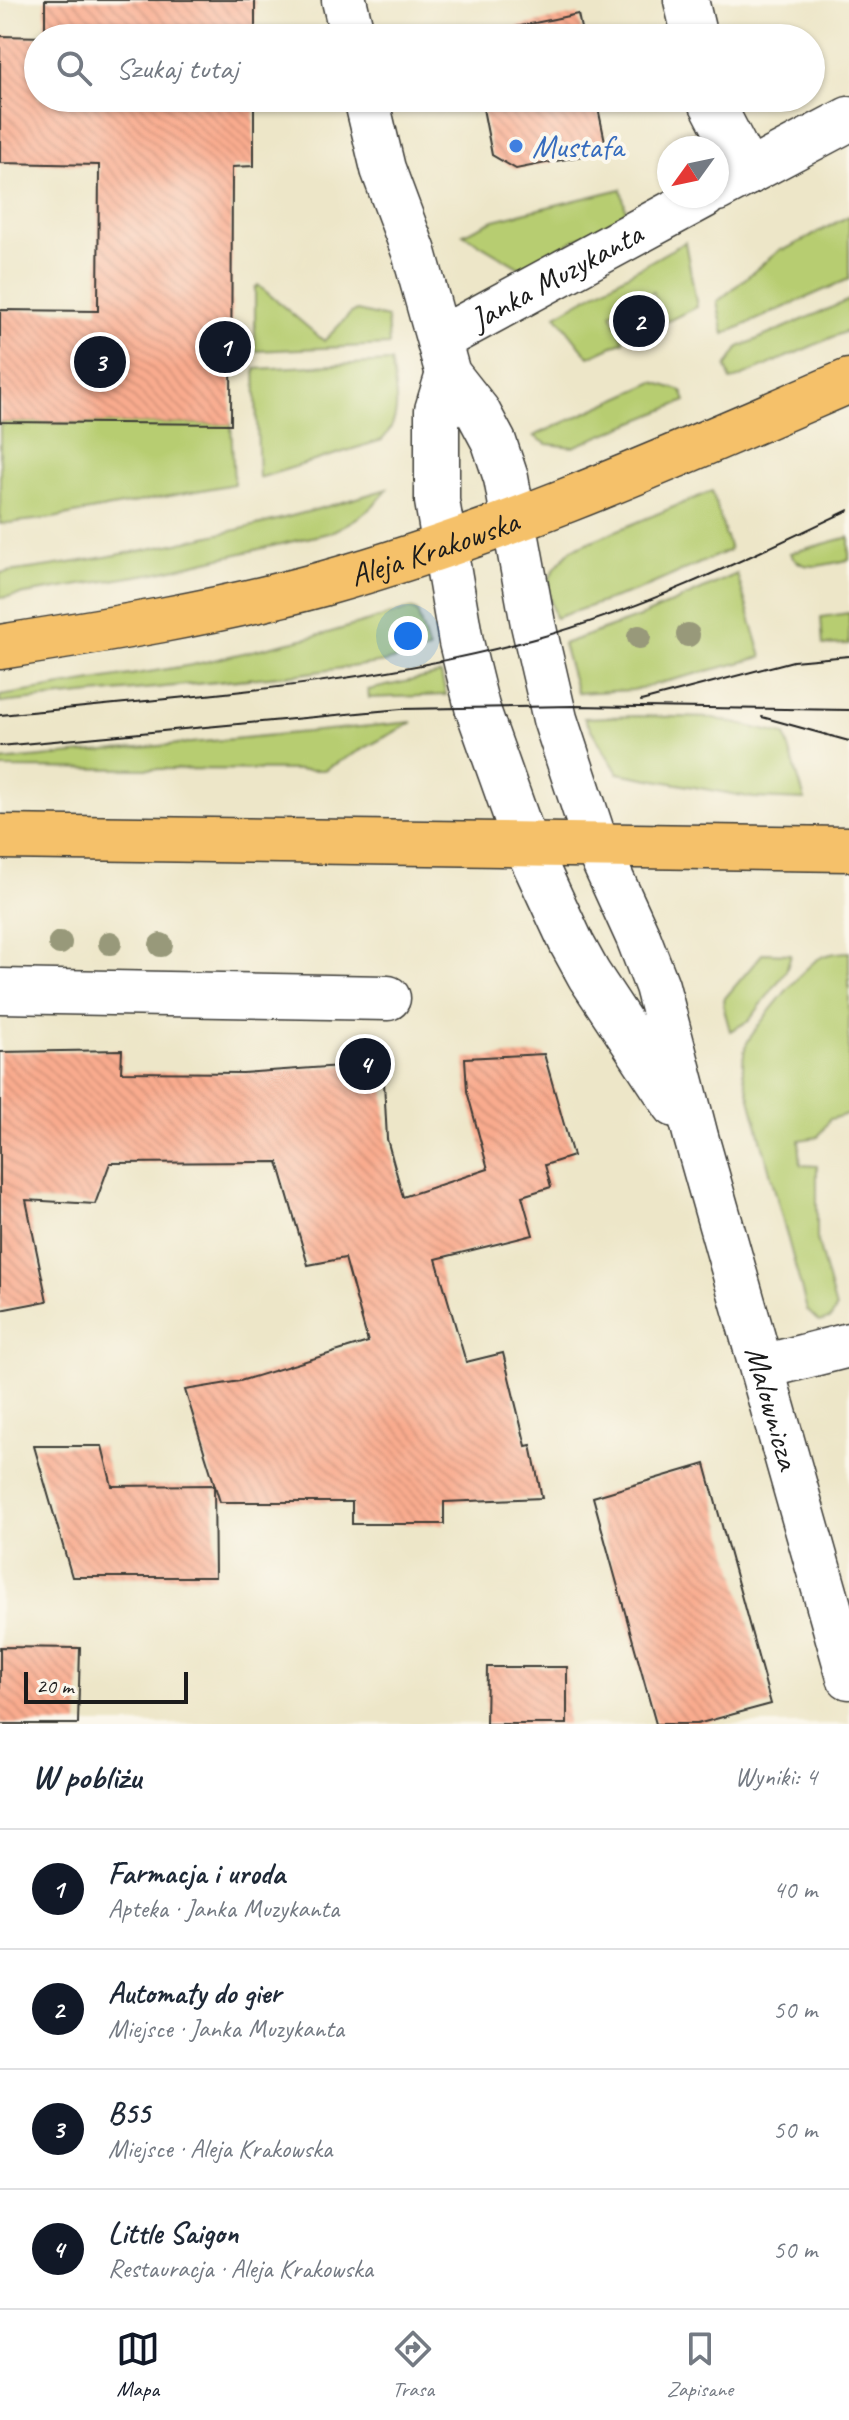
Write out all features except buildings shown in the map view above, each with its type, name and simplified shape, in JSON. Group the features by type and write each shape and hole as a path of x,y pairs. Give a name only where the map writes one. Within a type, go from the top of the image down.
{"main road":[{"name":"Aleja Krakowska","path":"0,647 177,619 319,584 513,522 622,480 849,381"},
{"path":"0,837 849,849"}],"street":[{"path":"344,0 350,24"},
{"path":"686,0 692,24"},
{"path":"369,112 383,169 414,252 444,357 494,442 506,478 513,522"},
{"path":"713,112 732,181 849,119"},
{"name":"Janka Muzykanta","path":"444,357 685,208"},
{"path":"443,545 437,501 436,442 444,357"},
{"name":"Malownicza","path":"513,522 555,719 597,847 651,969 849,1677"},
{"name":"Malownicza","path":"443,545 466,669 526,845 580,959 696,1137"},
{"path":"0,991 388,998"},
{"path":"762,1367 849,1345"}],"green space":[{"path":"621,189 626,210 622,216 520,268 463,234 494,220"},
{"path":"849,216 849,279 724,334 717,302 782,248 784,250"},
{"path":"685,242 697,307 666,322 653,292 611,313 624,341 589,357 556,315"},
{"path":"258,285 324,341 351,313 357,311 387,318 389,345 255,351 255,288"},
{"path":"849,300 849,330 731,381 726,367 739,347"},
{"path":"391,362 396,413 382,440 259,478 255,369"},
{"path":"654,382 682,391 686,401 573,447 547,444 534,436"},
{"path":"0,422 231,424 234,484 53,518 0,524"},
{"path":"387,489 362,515 329,533 155,573 0,598 0,573 195,539"},
{"path":"712,491 730,550 639,590 555,618 549,580 572,549"},
{"path":"849,537 849,560 808,566 795,560 790,553"},
{"path":"737,574 762,657 633,690 577,693 563,644 645,615"},
{"path":"410,609 417,612 429,650 385,662 300,674 0,703 0,696 192,665 324,634"},
{"path":"849,613 849,644 823,645 821,617"},
{"path":"441,674 446,695 369,698 368,690"},
{"path":"584,718 713,718 785,735 805,800 754,798 618,773"},
{"path":"413,722 324,770 0,768 0,761"},
{"path":"849,952 849,1114 830,1119 818,1137 799,1140 801,1165 817,1166 817,1239 836,1309 830,1319 819,1322 807,1310 743,1072 743,1060 746,1045 754,1033 801,974 822,957"},
{"path":"763,953 791,954 786,971 749,1021 730,1031 723,1005 725,998"}],"tram line":[{"path":"0,715 269,688 402,669 468,655 534,639 615,613 694,581 849,510"},
{"path":"641,701 793,661 849,656"},
{"path":"0,746 401,709 574,706 849,710"},
{"path":"762,717 849,741"}],"place":[{"name":"Mustafa","path":"516,146"},
{"name":"Automaty do gier","path":"639,321"},
{"name":"Farmacja i uroda","path":"225,347"},
{"name":"B55","path":"100,362"},
{"name":"Little Saigon","path":"365,1064"}]}
